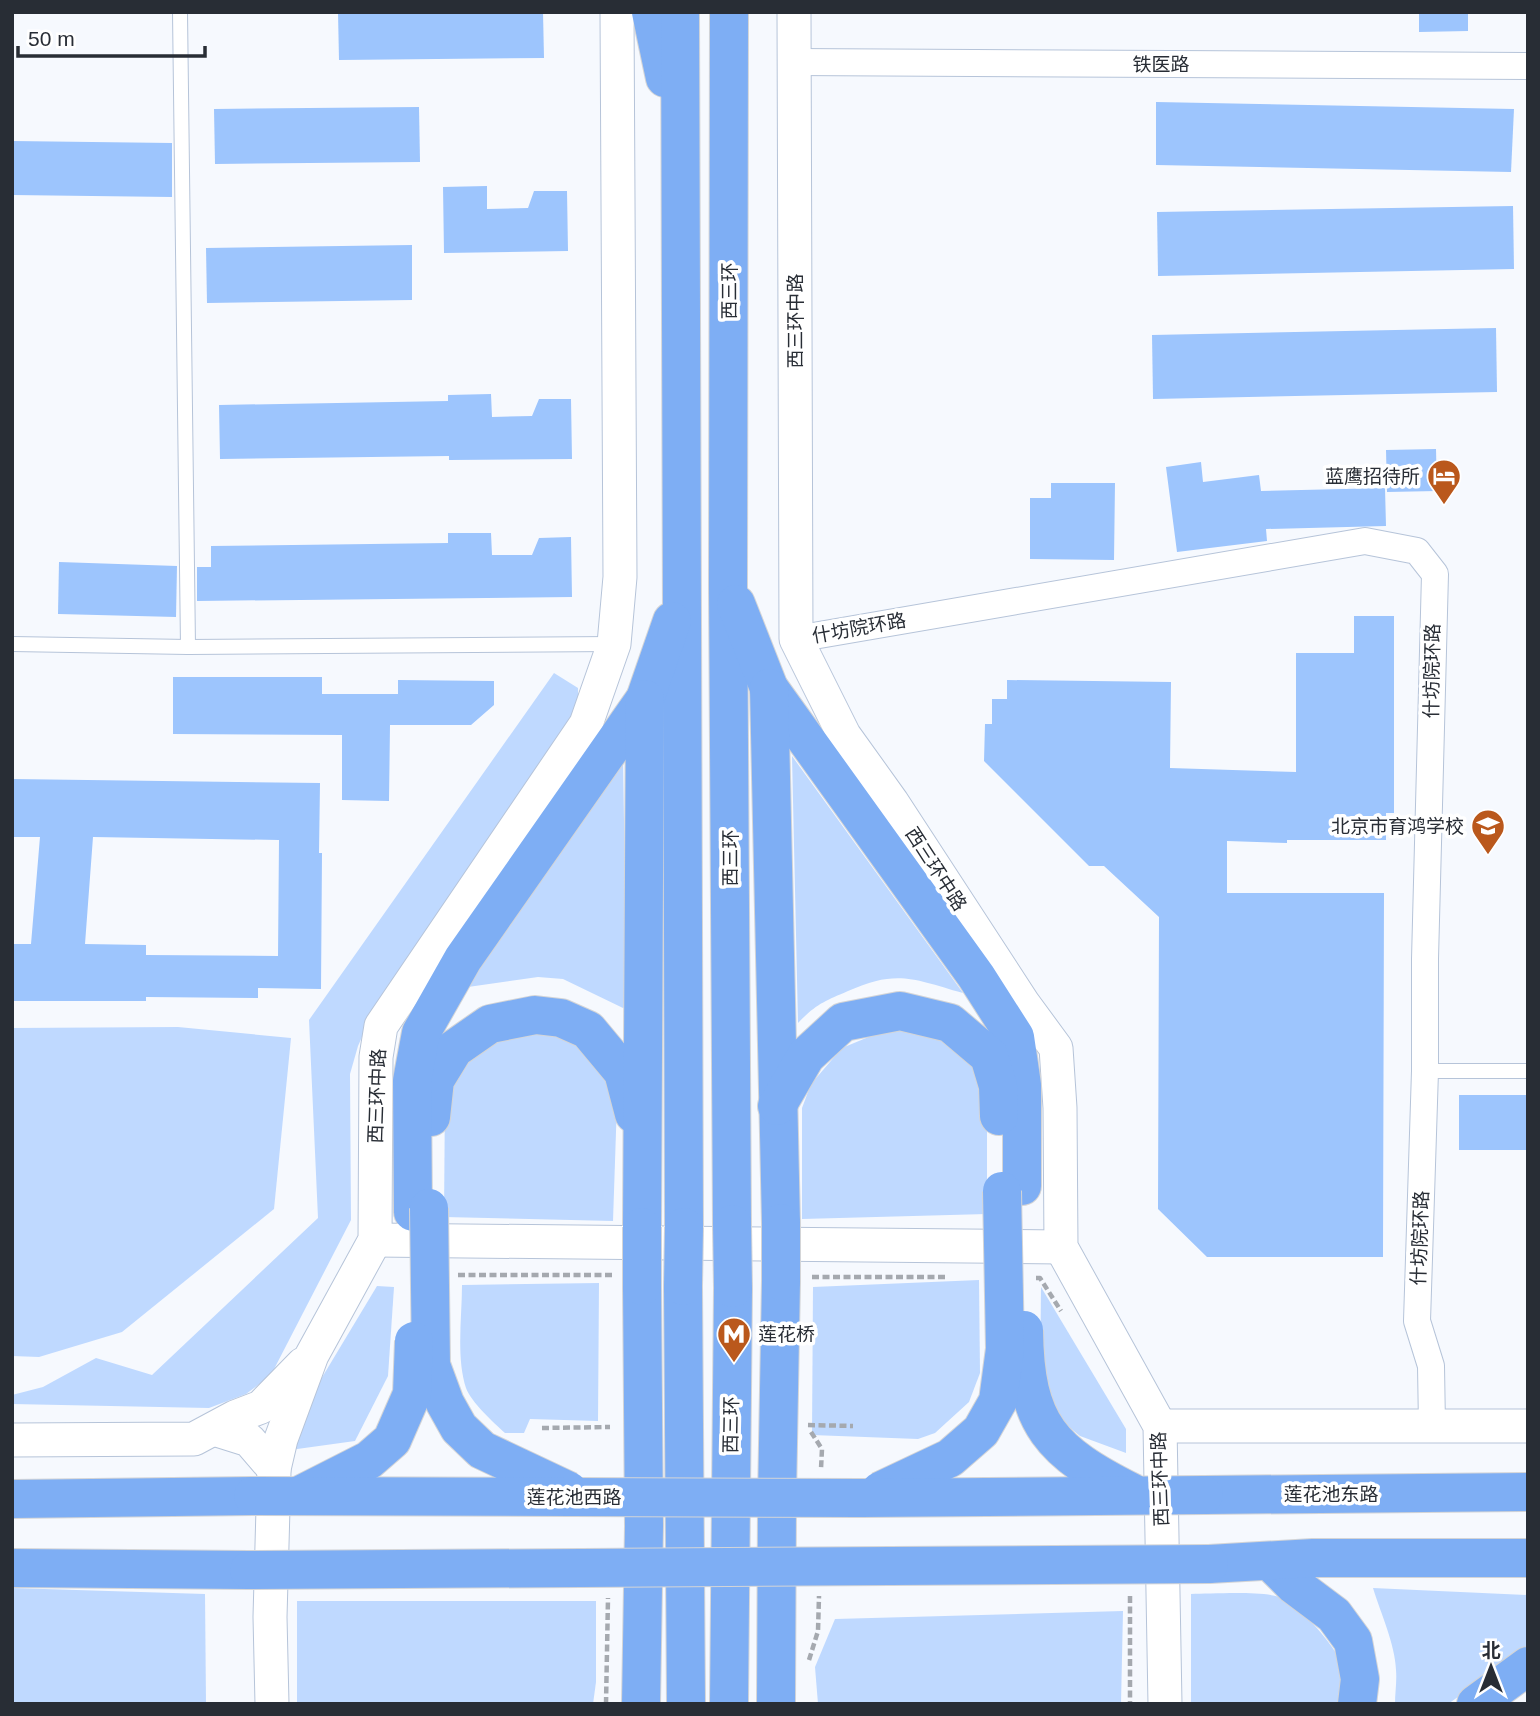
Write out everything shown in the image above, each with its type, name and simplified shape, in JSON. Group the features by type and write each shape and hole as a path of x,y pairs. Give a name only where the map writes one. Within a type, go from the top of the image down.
{"highway":[{"path":"650,12 680,149"},
{"path":"680,12 686,1704"},
{"name":"西三环","path":"729,12 728,586 733,1288 729,1704"},
{"path":"728,586 769,688 976,976 1015,1037 1022,1085 1012,1188 1005,1349 998,1401 981,1431 950,1458 862,1498"},
{"path":"580,1496 482,1450 459,1428 445,1403 431,1365 412,1081 421,1033 463,959 645,699 681,596"},
{"path":"769,688 781,1223 776,1498 780,1696"},
{"path":"641,1704 644,1513 642,1227 645,699"},
{"path":"777,1107 806,1056 843,1022 900,1011 950,1023 989,1056 998,1086 1012,1188 1024,1359 1029,1394 1044,1428 1069,1457 1135,1494"},
{"path":"274,1488 369,1460 392,1440 412,1394 421,1210 435,1080 454,1049 490,1024 535,1015 561,1018 589,1030 622,1072 643,1147"},
{"name":"莲花池西路","path":"12,1499 274,1488 580,1496 862,1498 1135,1494"},
{"name":"莲花池东路","path":"1135,1494 1528,1492"},
{"path":"12,1568 249,1570 1209,1564 1313,1558 1528,1558"},
{"path":"1270,1560 1294,1585 1334,1615 1353,1641 1360,1679 1357,1704"},
{"path":"12,1578 59,1569"},
{"path":"628,1704 642,1646"},
{"path":"1476,1704 1528,1665"}],"street":[{"name":"西三环中路","path":"272,1704 270,1617 274,1488 281,1439 312,1355 375,1240 376,1057 382,1026 586,724 614,644 620,577 617,12"},
{"name":"西三环中路","path":"794,12 796,639 844,736 892,802 1023,1003 1056,1048 1060,1108 1061,1247 1160,1426 1165,1704"},
{"name":"铁医路","path":"794,62 1528,66"},
{"name":"什坊院环路","path":"796,639 1365,541 1418,551 1435,574 1417,1321 1431,1366 1432,1426"},
{"path":"375,1240 1061,1247"},
{"path":"12,1440 194,1439 261,1406 312,1355"},
{"path":"1160,1426 1528,1426"},
{"path":"214,1429 249,1440 274,1488"}],"lane":[{"path":"180,12 188,647"},
{"path":"12,644 188,647 614,644"},
{"path":"1425,1071 1528,1071"}],"path":[{"path":"806,1412 806,1425 853,1426"},
{"path":"542,1428 610,1427"}],"shaded area":[{"path":"554,673 578,688 578,709 369,1021 358,1046 350,1074 351,1220 271,1375 246,1394 209,1408 12,1404 12,1395 43,1387 96,1358 152,1375 318,1218 309,1020"},
{"path":"792,756 963,993 906,978 880,980 827,1001 810,1011 798,1023"},
{"path":"623,759 627,1005 623,1008 563,979 538,977 468,987 467,981"},
{"path":"178,1027 291,1038 274,1209 122,1332 39,1357 12,1356 12,1028"},
{"path":"532,1027 595,1053 617,1102 613,1221 444,1217 445,1089 453,1070 486,1047"},
{"path":"911,1028 940,1037 969,1058 987,1084 987,1214 802,1219 802,1108 811,1084 842,1048 883,1031"},
{"path":"979,1280 980,1373 969,1402 935,1433 918,1439 812,1435 813,1287"},
{"path":"599,1283 598,1421 530,1419 524,1433 505,1433 478,1406 466,1388 460,1350 462,1285"},
{"path":"377,1286 394,1287 388,1376 355,1441 290,1450 300,1414"},
{"path":"1041,1287 1126,1429 1126,1453 1080,1436 1047,1409 1040,1384"},
{"path":"12,1588 205,1594 206,1704 12,1704"},
{"path":"1373,1588 1528,1595 1528,1647 1448,1704 1395,1704 1395,1660"},
{"path":"1191,1594 1266,1594 1291,1603 1314,1624 1337,1655 1342,1679 1340,1704 1191,1704"},
{"path":"297,1601 596,1601 596,1682 593,1704 297,1704"},
{"path":"1123,1611 1121,1704 818,1704 815,1667 835,1619"}],"building":[{"path":"338,12 543,12 544,58 339,60"},
{"path":"1419,12 1468,12 1468,31 1419,32"},
{"path":"1156,102 1514,109 1511,172 1156,165"},
{"path":"419,107 420,162 215,164 214,109"},
{"path":"12,141 172,143 172,197 12,195"},
{"path":"487,186 487,209 528,208 534,191 567,191 568,251 444,253 443,187"},
{"path":"1513,206 1514,269 1158,276 1157,212"},
{"path":"412,245 412,300 207,303 206,248"},
{"path":"1496,328 1497,392 1153,399 1152,335"},
{"path":"491,394 492,417 532,416 539,399 571,399 572,459 449,460 449,456 220,459 219,405 448,401 448,395"},
{"path":"1436,449 1437,491 1387,492 1386,450"},
{"path":"1201,462 1203,482 1259,475 1261,491 1385,488 1386,526 1266,529 1267,541 1177,552 1166,467"},
{"path":"1051,483 1115,483 1114,560 1030,559 1030,498 1051,498"},
{"path":"448,533 491,533 492,555 532,555 539,538 571,537 572,597 197,601 197,567 211,567 211,546 448,543"},
{"path":"59,562 177,566 176,617 58,614"},
{"path":"1354,616 1394,616 1394,813 1386,813 1386,840 1287,840 1287,843 1227,841 1227,893 1384,893 1383,1257 1207,1257 1158,1209 1159,917 1104,866 1089,866 984,761 985,724 992,724 992,699 1007,699 1007,680 1171,682 1170,768 1296,772 1296,653 1354,653"},
{"path":"173,677 322,677 322,694 398,694 398,680 494,681 494,705 471,725 390,725 389,801 342,800 342,735 173,734"},
{"path":"12,779 320,783 321,989 258,988 258,998 146,997 146,1001 12,1001 12,944 31,944 40,837 12,837","holes":["93,837 279,840 278,956 146,955 146,945 85,944"]},
{"path":"1459,1095 1528,1095 1528,1150 1459,1150"}],"place":[{"name":"蓝鹰招待所","path":"1444,506"},
{"name":"北京市育鸿学校","path":"1488,856"},
{"name":"莲花桥","path":"734,1364"}]}
